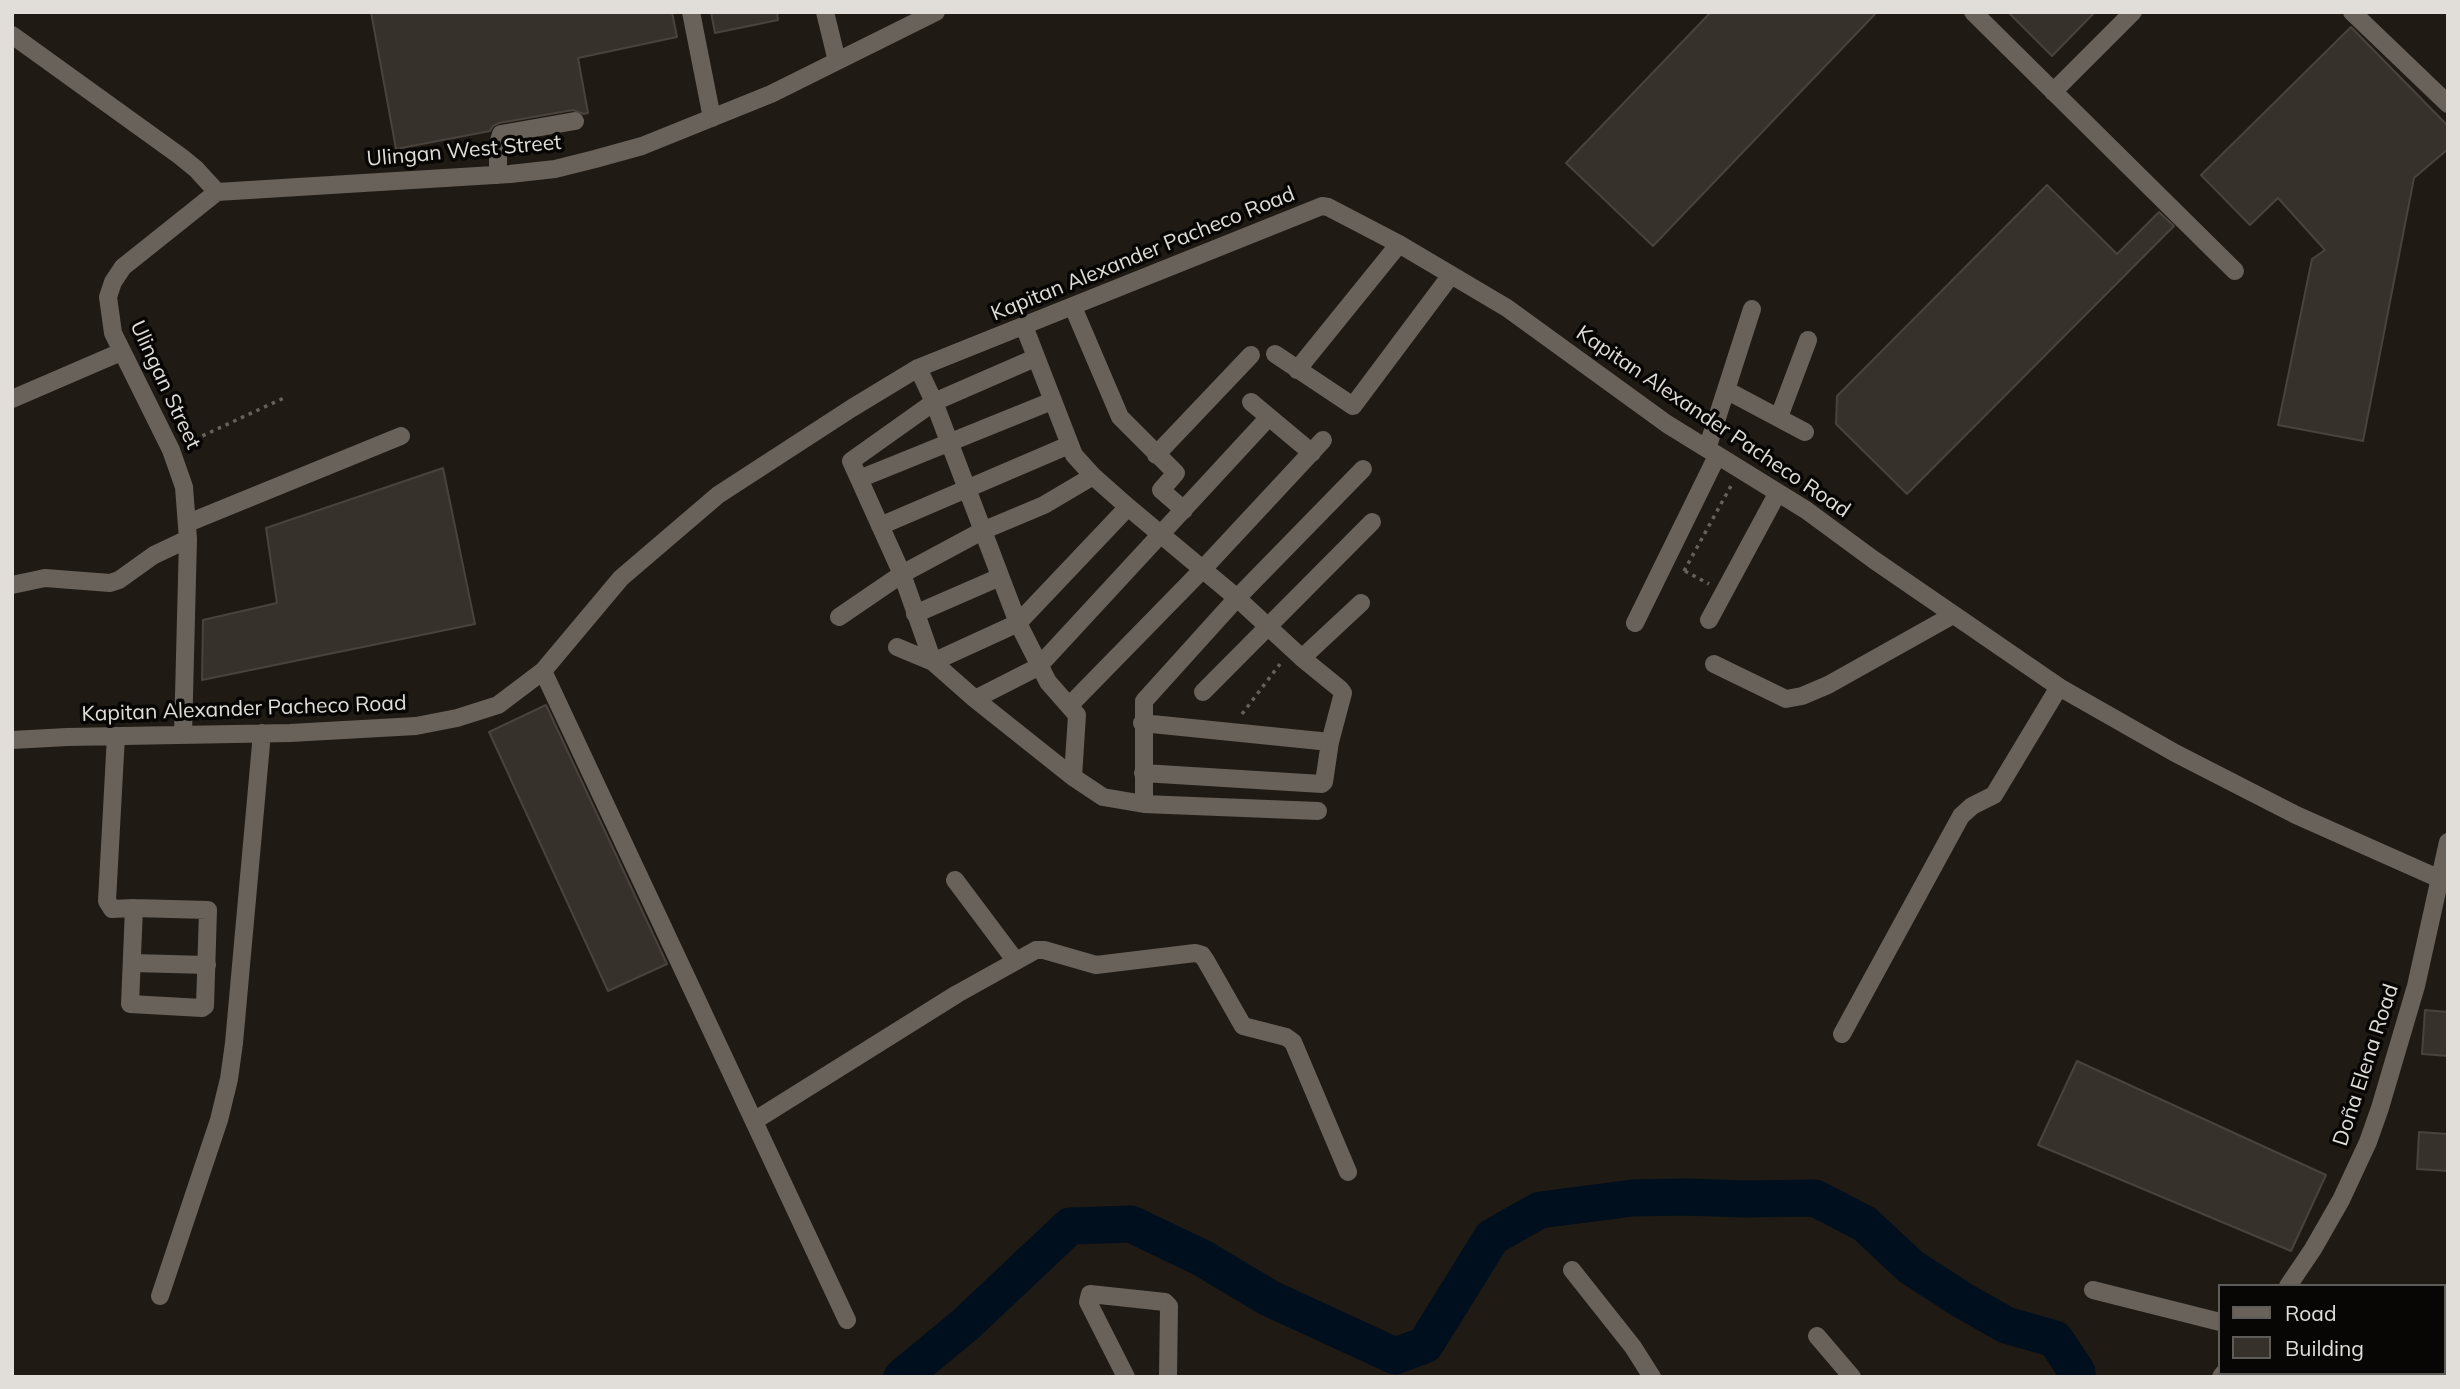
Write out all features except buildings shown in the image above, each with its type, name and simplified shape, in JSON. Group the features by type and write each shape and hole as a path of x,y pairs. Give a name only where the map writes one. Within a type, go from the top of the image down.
{"street":[{"path":"691,12 712,118"},
{"path":"825,12 837,61"},
{"name":"Ulingan West Street","path":"217,191 498,175 555,169 642,146 771,94 936,12"},
{"path":"1973,12 2235,271"},
{"path":"2053,92 2133,12"},
{"path":"2352,12 2448,104"},
{"path":"12,35 180,156 217,191"},
{"path":"498,175 498,144 501,134 575,121"},
{"name":"Ulingan Street","path":"183,734 188,531 184,487 172,450 113,333 108,297 113,282 123,267 217,191"},
{"name":"Kapitan Alexander Pacheco Road","path":"12,740 416,726 457,718 498,705 543,671 621,578 718,495 918,368 1322,206 1399,244 1507,308 1667,424 1806,510 2059,687 2175,754 2296,815 2440,879"},
{"path":"1297,370 1399,244"},
{"path":"1275,354 1349,411 1451,275"},
{"path":"1073,307 1120,417 1176,473 1161,491 1184,510"},
{"path":"1635,624 1712,452 1726,390 1752,309"},
{"path":"1024,326 1069,445 1093,476 1342,691 1324,782 1318,785 1143,773"},
{"path":"1779,417 1808,340"},
{"path":"12,399 121,352"},
{"path":"1156,455 1251,355"},
{"path":"933,662 902,574 851,461 934,402 1035,358"},
{"path":"918,368 934,402 965,488 1038,667 1077,715 1073,777"},
{"path":"1726,390 1805,432"},
{"path":"859,479 1052,401"},
{"path":"1070,705 1317,447 1269,417 1251,402"},
{"path":"975,699 1038,667 1161,537 1269,417"},
{"path":"12,585 45,578 110,583 119,580 188,531 401,436"},
{"path":"880,526 1069,445"},
{"path":"1144,804 1144,701 1237,598 1363,469"},
{"path":"839,617 902,574 982,531 1044,505 1093,476"},
{"path":"1709,620 1777,494"},
{"path":"933,662 1018,623 1128,507"},
{"path":"1203,692 1372,522"},
{"path":"915,614 1000,577"},
{"path":"1297,653 1361,603"},
{"path":"1714,664 1786,699 1802,696 1828,685 1953,615"},
{"path":"897,647 933,662 1073,777 1103,797 1144,804 1318,811"},
{"path":"543,671 847,1320"},
{"path":"1842,1034 1961,816 1972,806 1994,795 2059,687"},
{"path":"1142,723 1331,742"},
{"path":"160,1296 219,1120 229,1079 262,733"},
{"path":"116,736 107,901 112,909 134,908 208,910 206,1003 202,1008 132,1005 129,1002 134,908"},
{"name":"Doña Elena Road","path":"2289,1284 2341,1200 2368,1142 2416,986 2448,842"},
{"path":"955,880 1015,960"},
{"path":"754,1121 1015,960 1036,950 1097,965 1195,953 1202,956 1243,1026 1286,1037 1293,1042 1348,1172"},
{"path":"133,963 207,965"},
{"path":"1572,1270 1633,1348 1652,1377"},
{"path":"2094,1290 2218,1321"},
{"path":"1126,1377 1088,1302 1090,1294 1165,1303 1169,1306 1168,1377"},
{"path":"1817,1336 1852,1377"}],"path":[{"path":"172,450 286,397"},
{"path":"1684,571 1739,470"},
{"path":"1664,564 1723,591"},
{"path":"1230,730 1297,653"}],"waterway":[{"path":"902,1377 966,1324 1070,1226 1131,1224 1202,1258 1269,1298 1395,1356 1425,1345 1492,1237 1540,1210 1633,1198 1684,1197 1815,1198 1865,1224 1911,1267 1962,1300 2006,1325 2055,1339 2077,1372 2077,1377"}]}
